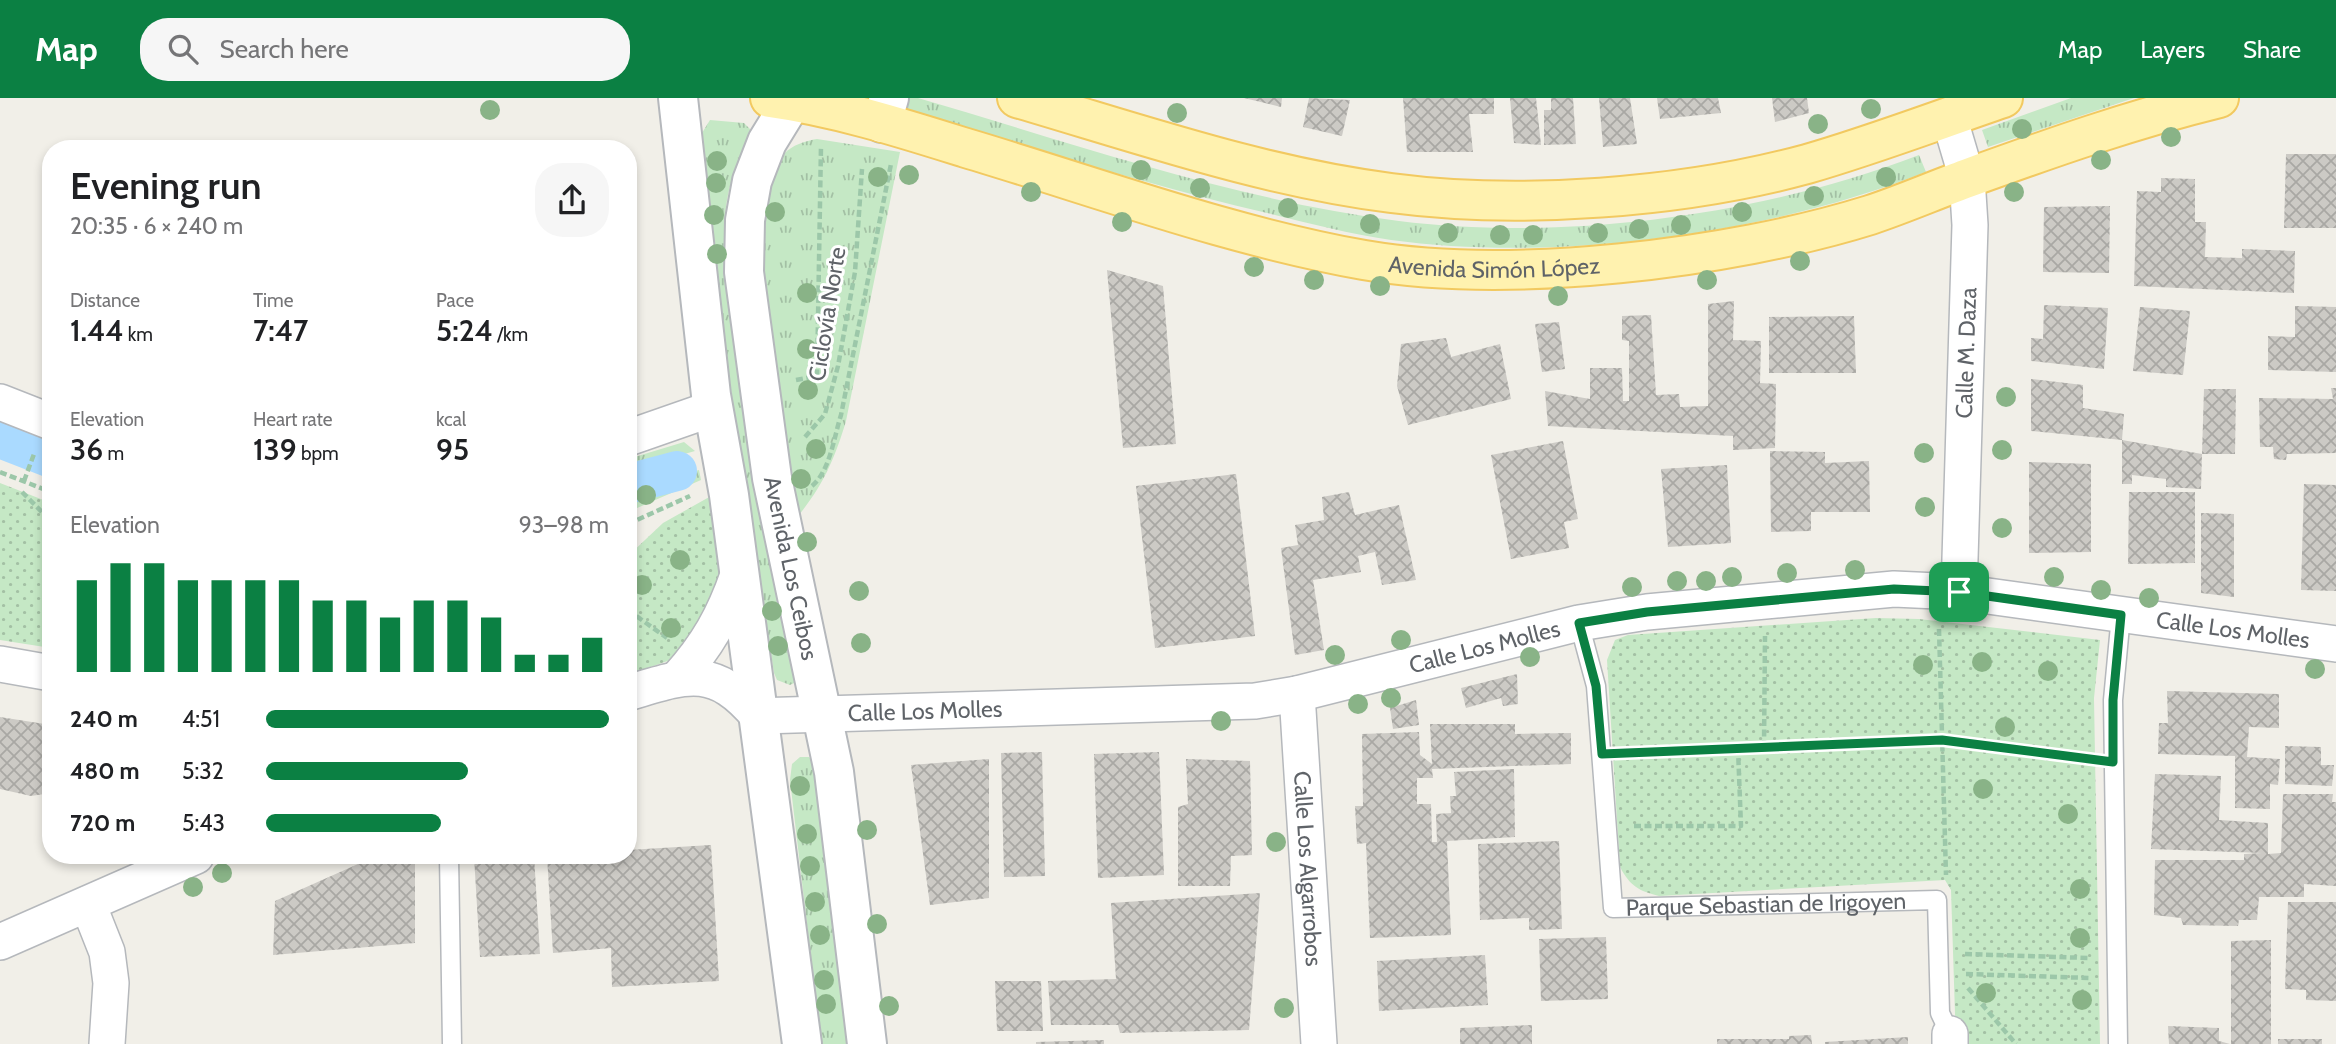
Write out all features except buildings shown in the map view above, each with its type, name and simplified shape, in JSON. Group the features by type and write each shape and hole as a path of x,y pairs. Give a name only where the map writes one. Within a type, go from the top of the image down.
{"main road":[{"path":"1017,98 1307,179 1391,193 1467,200 1626,194 1719,182 1805,164 2003,98"},
{"name":"Avenida Simón López","path":"786,99 888,126 1280,243 1367,260 1433,267 1603,263 1801,235 1872,214 2141,117 2219,98"}],"street":[{"name":"Avenida Los Ceibos","path":"678,98 714,408 729,495 802,1044"},
{"name":"Avenida Los Ceibos","path":"786,99 752,181 746,220 744,272 770,464 824,715 867,1044"},
{"name":"Calle M. Daza","path":"1949,117 1966,178 1970,225 1959,592"},
{"path":"0,402 42,418"},
{"path":"637,435 714,408"},
{"path":"637,687 676,661 702,652 714,633 738,575"},
{"name":"Calle Los Molles","path":"758,716 1255,701 1297,694 1579,623 1647,612 1894,589 1959,592 2336,644"},
{"path":"676,661 738,692 758,716"},
{"path":"0,664 42,671"},
{"name":"Calle Los Algarrobos","path":"1297,694 1319,1044"},
{"path":"0,942 178,864"},
{"path":"88,904 107,951 111,983 107,1044"}],"lane":[{"path":"2118,1044 2113,700 2121,615"},
{"name":"Parque Sebastian de Irigoyen","path":"1579,623 1596,686 1613,908 1937,900 1940,1013 1950,1039"},
{"path":"449,864 452,1044"}],"path":[{"path":"810,488 819,480 841,415 888,126"},
{"path":"793,380 817,376 821,145"},
{"name":"Ciclovía Norte","path":"799,443 825,414 831,396 855,272 862,169"},
{"path":"0,471 42,488"},
{"path":"24,481 27,472"},
{"path":"22,492 42,512"},
{"path":"637,521 697,492"},
{"path":"637,620 676,661"},
{"path":"1939,629 1945,875"},
{"path":"1764,747 1765,632"},
{"path":"1602,754 1942,740 2113,762"},
{"path":"1624,826 1741,826 1738,749"},
{"path":"1957,954 2116,959"},
{"path":"1958,974 2117,979"},
{"path":"1966,986 2016,1044"}],"green space":[{"path":"904,98 918,98 1216,185 1338,212 1463,227 1595,225 1730,208 1795,194 1919,155 1926,172 1865,194 1800,212 1732,227 1662,238 1523,248 1455,246 1360,235 1175,190 901,110"},
{"path":"2071,98 2134,98 1988,147 1982,130"},
{"path":"710,120 744,123 751,130 730,185 725,217 725,253 796,682 790,685 777,680 774,673 736,428 704,183 702,133"},
{"path":"817,139 900,152 846,421 827,471 798,516 769,329 765,224 771,182 784,154 799,144"},
{"path":"684,442 695,451 637,467 637,456"},
{"path":"699,470 701,480 637,508 637,488"},
{"path":"0,483 42,499 42,647 0,640"},
{"path":"711,496 722,563 719,587 676,658 637,672 637,548 663,523"},
{"path":"1876,618 1919,619 2100,640 2094,698 2100,1044 1956,1044 1951,890 1945,880 1659,896 1636,887 1620,867 1607,660 1615,640 1628,635"},
{"path":"800,757 809,757 816,767 849,1044 821,1044 790,780 792,764"}],"waterway":[{"path":"0,438 42,454"},
{"path":"637,482 677,471"}],"route":[{"path":"1894,589 1959,592 2121,615 2120,649 2113,700 2113,762 1942,740 1602,754 1596,686 1579,623 1647,612 1894,589"}]}
